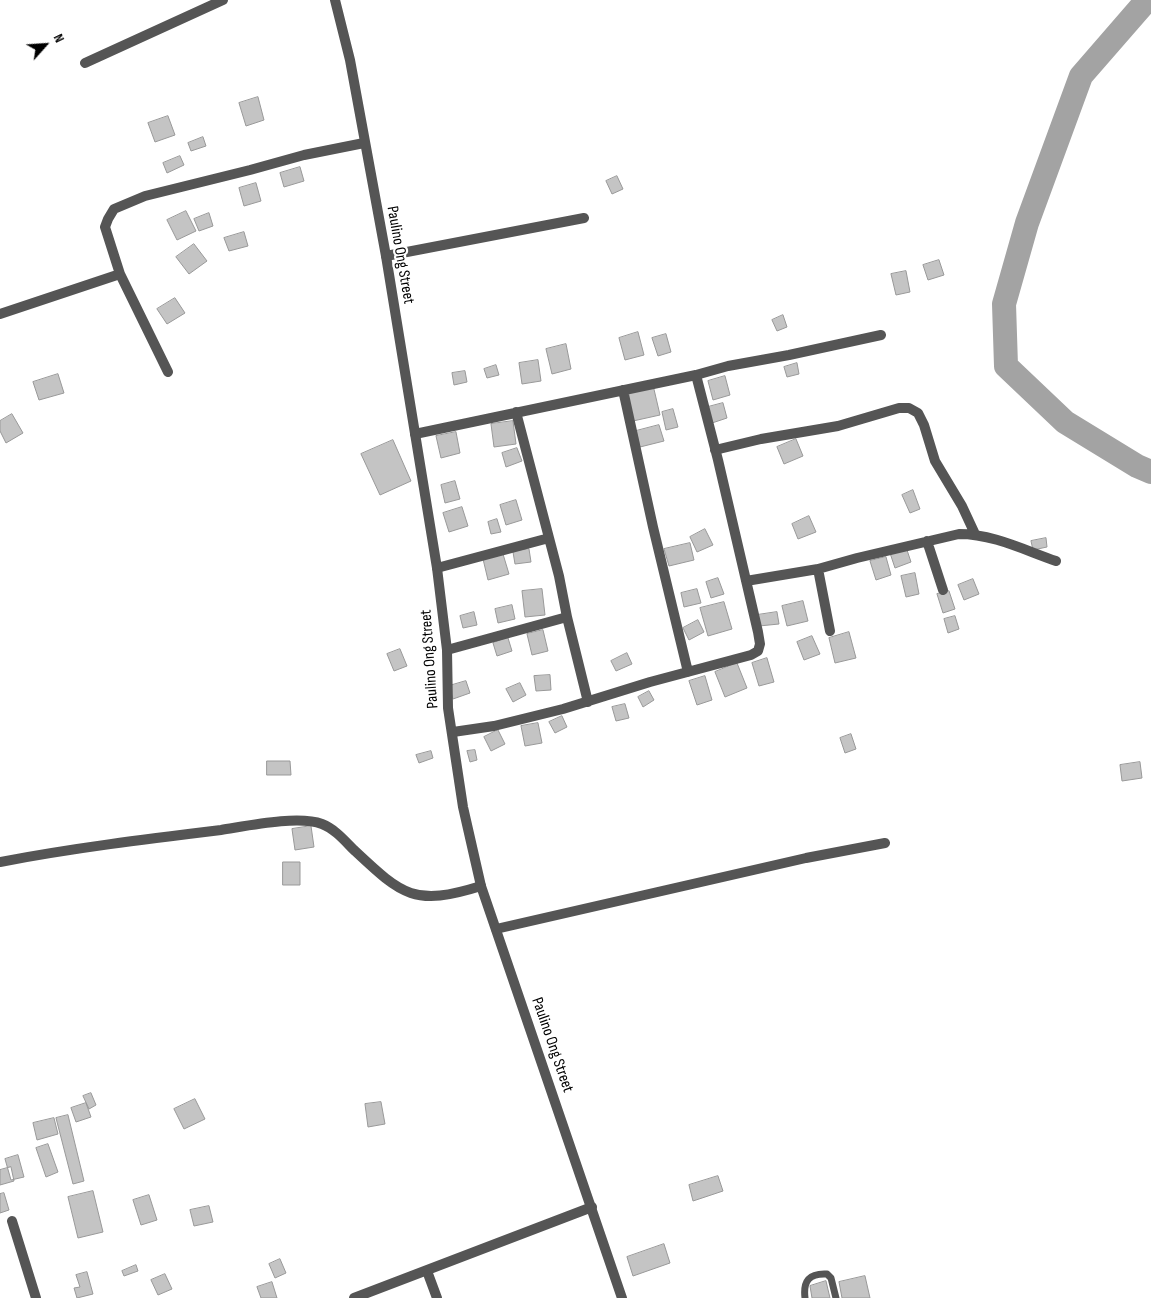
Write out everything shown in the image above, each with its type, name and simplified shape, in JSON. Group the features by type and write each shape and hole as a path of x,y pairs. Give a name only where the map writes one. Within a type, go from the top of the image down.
{"street":[{"path":"85,63 222,0"},
{"name":"Paulino Ong Street","path":"335,0 350,60 386,256 437,568 447,650 448,708 464,807 481,886 622,1298"},
{"path":"168,372 120,274 106,227 114,209 145,196 304,155 364,142"},
{"path":"386,256 584,218"},
{"path":"0,314 120,274"},
{"path":"415,434 881,335"},
{"path":"453,732 494,726 588,702 650,682 751,655 758,651 760,644 758,632 696,375"},
{"path":"623,390 653,527 688,672"},
{"path":"715,450 761,439 838,426 899,408 909,408 918,414 924,425 935,461 962,506 974,534"},
{"path":"516,412 559,576 588,702"},
{"path":"746,582 818,569 959,534 974,534 995,539 1056,561"},
{"path":"437,568 549,538"},
{"path":"927,541 943,590"},
{"path":"818,569 830,631"},
{"path":"447,650 567,617"},
{"path":"0,862 148,838 280,822 303,821 322,824 336,832 394,886 414,895 433,897 455,894 481,886"},
{"path":"496,929 787,862 885,844"},
{"path":"354,1298 592,1207"},
{"path":"12,1221 36,1298"},
{"path":"427,1271 436,1298"}],"lane":[{"path":"805,1298 804,1288 807,1281 812,1276 827,1274 831,1278 836,1298"}],"building":[{"path":"258,97 264,120 246,126 239,103"},
{"path":"168,116 175,135 155,142 148,123"},
{"path":"203,137 206,146 191,151 188,143"},
{"path":"180,156 184,165 167,173 163,163"},
{"path":"300,167 304,181 284,187 280,173"},
{"path":"617,176 623,189 612,194 606,181"},
{"path":"256,183 261,201 244,206 239,188"},
{"path":"186,211 196,231 177,240 167,220"},
{"path":"209,213 213,226 199,231 194,219"},
{"path":"244,232 248,246 229,251 224,238"},
{"path":"194,244 207,261 189,274 176,257"},
{"path":"939,260 944,275 928,280 923,265"},
{"path":"906,271 910,292 896,295 891,274"},
{"path":"175,298 185,313 167,324 157,309"},
{"path":"783,315 787,327 777,331 772,320"},
{"path":"638,332 644,355 625,360 619,338"},
{"path":"666,334 671,352 658,356 652,338"},
{"path":"566,344 571,369 552,374 546,349"},
{"path":"538,360 541,381 522,384 519,363"},
{"path":"797,363 799,374 787,377 784,367"},
{"path":"496,365 499,375 487,378 484,369"},
{"path":"465,371 467,382 454,385 452,373"},
{"path":"58,374 64,393 39,400 33,382"},
{"path":"725,376 730,395 713,400 708,381"},
{"path":"653,385 660,415 633,421 626,392"},
{"path":"723,403 727,418 712,423 708,407"},
{"path":"673,409 678,427 666,430 662,412"},
{"path":"12,414 23,433 6,443 0,431 0,421"},
{"path":"513,421 516,444 494,447 491,424"},
{"path":"659,425 664,441 640,447 636,431"},
{"path":"456,432 460,453 441,458 436,436"},
{"path":"796,439 803,456 784,464 777,447"},
{"path":"393,440 411,481 380,495 361,454"},
{"path":"517,448 522,461 506,467 502,453"},
{"path":"455,481 460,499 445,503 441,485"},
{"path":"913,490 920,509 910,513 902,495"},
{"path":"516,500 522,520 506,525 500,505"},
{"path":"462,507 468,526 449,532 443,513"},
{"path":"809,516 816,532 798,539 792,524"},
{"path":"497,519 501,532 491,534 488,522"},
{"path":"705,529 713,545 697,552 690,537"},
{"path":"1046,538 1047,547 1033,550 1031,541"},
{"path":"690,543 694,560 669,566 664,549"},
{"path":"906,547 911,562 895,568 890,553"},
{"path":"529,549 531,562 515,564 513,552"},
{"path":"503,554 509,574 488,580 483,559"},
{"path":"886,557 891,575 876,580 870,561"},
{"path":"915,573 919,594 906,597 901,576"},
{"path":"718,578 724,594 711,598 706,582"},
{"path":"973,579 979,594 964,600 958,585"},
{"path":"542,589 545,615 525,617 522,591"},
{"path":"697,589 701,603 684,607 681,593"},
{"path":"949,591 955,609 943,613 937,594"},
{"path":"803,601 808,621 787,626 782,606"},
{"path":"724,602 732,629 708,636 700,608"},
{"path":"512,605 515,619 498,623 495,609"},
{"path":"474,612 477,625 463,628 460,616"},
{"path":"777,612 779,624 759,626 757,615"},
{"path":"955,616 959,629 948,633 944,619"},
{"path":"698,620 704,632 689,640 683,628"},
{"path":"543,630 548,651 532,655 527,634"},
{"path":"849,632 856,658 835,663 829,638"},
{"path":"812,636 820,654 804,660 797,642"},
{"path":"508,638 512,651 497,656 493,643"},
{"path":"400,649 407,666 394,671 387,654"},
{"path":"627,653 632,664 616,671 611,661"},
{"path":"767,658 774,682 759,686 752,663"},
{"path":"737,663 747,688 725,697 715,672"},
{"path":"550,675 551,690 536,691 534,676"},
{"path":"705,676 712,700 697,705 689,681"},
{"path":"466,681 470,693 453,699 449,686"},
{"path":"520,683 526,695 513,702 506,689"},
{"path":"649,691 654,700 643,707 638,697"},
{"path":"625,704 629,718 616,721 612,707"},
{"path":"562,716 567,727 555,733 549,722"},
{"path":"538,723 542,743 525,746 521,726"},
{"path":"498,730 505,744 491,751 484,737"},
{"path":"851,734 856,749 845,753 840,738"},
{"path":"475,750 477,760 470,762 467,751"},
{"path":"431,751 433,758 419,763 416,755"},
{"path":"267,761 290,761 291,775 267,775"},
{"path":"1140,762 1142,778 1122,781 1120,765"},
{"path":"311,826 314,847 295,850 292,829"},
{"path":"283,862 300,862 300,885 283,885"},
{"path":"91,1093 96,1105 89,1109 83,1096"},
{"path":"195,1099 205,1119 184,1129 174,1109"},
{"path":"381,1102 385,1124 368,1127 365,1104"},
{"path":"86,1103 91,1117 76,1122 71,1108"},
{"path":"68,1115 84,1181 73,1184 56,1118"},
{"path":"54,1118 58,1134 37,1140 33,1123"},
{"path":"48,1144 58,1172 46,1177 36,1148"},
{"path":"18,1155 24,1177 11,1180 5,1159"},
{"path":"11,1167 14,1181 0,1185 0,1170"},
{"path":"718,1176 723,1191 693,1201 689,1185"},
{"path":"93,1191 103,1232 78,1238 68,1197"},
{"path":"4,1193 9,1210 0,1213 0,1194"},
{"path":"149,1195 157,1220 141,1225 133,1200"},
{"path":"209,1206 213,1222 194,1226 190,1210"},
{"path":"664,1244 670,1263 633,1276 627,1257"},
{"path":"280,1259 286,1273 275,1278 269,1264"},
{"path":"136,1265 138,1271 124,1276 122,1271"},
{"path":"87,1272 93,1294 77,1298 74,1288 80,1287 76,1275"},
{"path":"165,1274 172,1289 158,1295 151,1280"},
{"path":"865,1276 870,1298 842,1298 839,1282"},
{"path":"826,1281 830,1298 812,1298 810,1286"},
{"path":"272,1282 277,1298 261,1298 257,1287"}],"waterway":[{"path":"1147,0 1081,76 1027,223 1004,304 1006,366 1065,422 1137,466 1151,472"}]}
